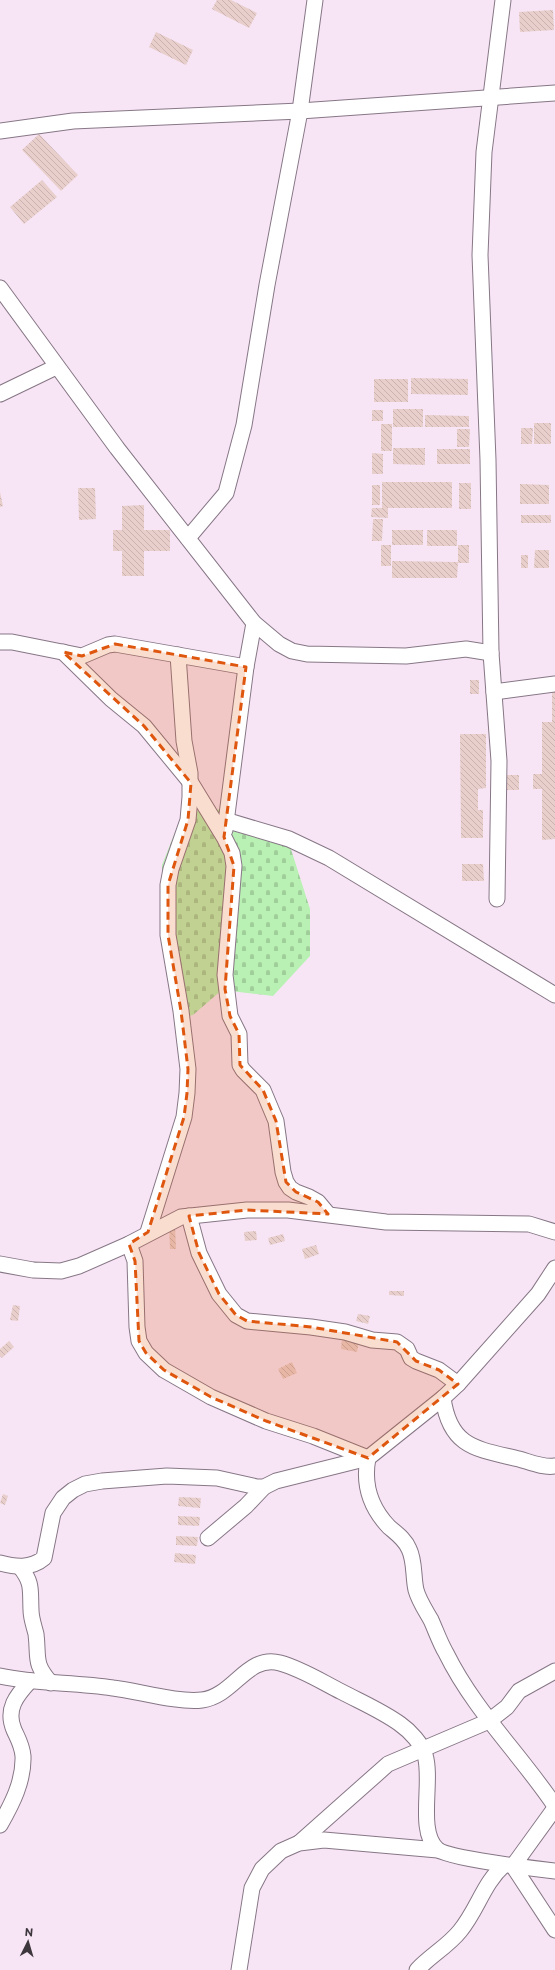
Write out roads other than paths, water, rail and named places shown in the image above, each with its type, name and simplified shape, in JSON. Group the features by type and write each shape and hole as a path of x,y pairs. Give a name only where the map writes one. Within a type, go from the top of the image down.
{"street":[{"path":"188,538 226,493 244,425 267,285 300,111 315,0"},
{"path":"497,899 499,761 491,653 488,460 480,255 484,152 503,0"},
{"path":"0,131 73,121 300,111 555,93"},
{"path":"0,288 56,367 117,448 254,623 279,644 292,651 307,654 406,656 466,649 491,653"},
{"path":"0,394 56,367"},
{"path":"224,837 246,667 254,623"},
{"path":"0,642 12,642 83,656 108,645 115,644 246,667"},
{"path":"63,652 111,699 144,726 191,783 232,853 234,866 225,989 230,1016 239,1034 240,1065 263,1090 276,1121 283,1172 286,1182 290,1188 296,1192 310,1197 318,1202 328,1214"},
{"path":"148,1232 184,1117 187,1093 188,1069 181,1011 168,935 168,884 171,870 188,820 191,783 184,741 178,655"},
{"path":"494,692 555,684"},
{"path":"225,820 289,839 329,858 555,996"},
{"path":"0,1264 33,1270 61,1271 79,1266 129,1244 148,1232 181,1217 247,1210 288,1210 386,1222 529,1224 555,1232"},
{"path":"189,1216 199,1253 219,1294 236,1315 247,1321 311,1327 345,1332 372,1340 397,1342 407,1349 412,1358 416,1361 439,1370 458,1384"},
{"path":"129,1244 135,1261 137,1327 139,1341 146,1353 164,1370 211,1397 266,1421 313,1436 368,1458"},
{"path":"208,1538 246,1506 264,1487 276,1481 368,1458 443,1398 458,1384 538,1294 555,1268"},
{"path":"443,1398 447,1422 463,1440 478,1449 493,1454 544,1466 555,1466"},
{"path":"368,1458 365,1473 367,1493 388,1526 400,1536 409,1548 413,1560 417,1592 455,1671 490,1721 525,1764 555,1807 509,1865 490,1878 473,1914 459,1933 428,1958 417,1970"},
{"path":"0,1563 20,1567 30,1566 44,1558 53,1513 63,1498 73,1490 85,1484 152,1477 190,1477 217,1478 251,1486 264,1487"},
{"path":"20,1567 31,1585 31,1614 35,1633 37,1663 42,1674 51,1683"},
{"path":"0,1676 30,1681 112,1688 198,1701 213,1699 224,1692 255,1666 265,1662 278,1663 305,1673 369,1705 400,1724 423,1750 428,1768 427,1822 430,1840 438,1850"},
{"path":"239,1970 252,1888 262,1869 281,1851 298,1843 388,1764 490,1721 507,1707 519,1691 555,1671"},
{"path":"0,1825 17,1791 23,1765 21,1743 11,1723 10,1711 19,1693 30,1681"},
{"path":"298,1843 324,1840 438,1850 509,1865 555,1871"},
{"path":"509,1865 555,1930"}]}
